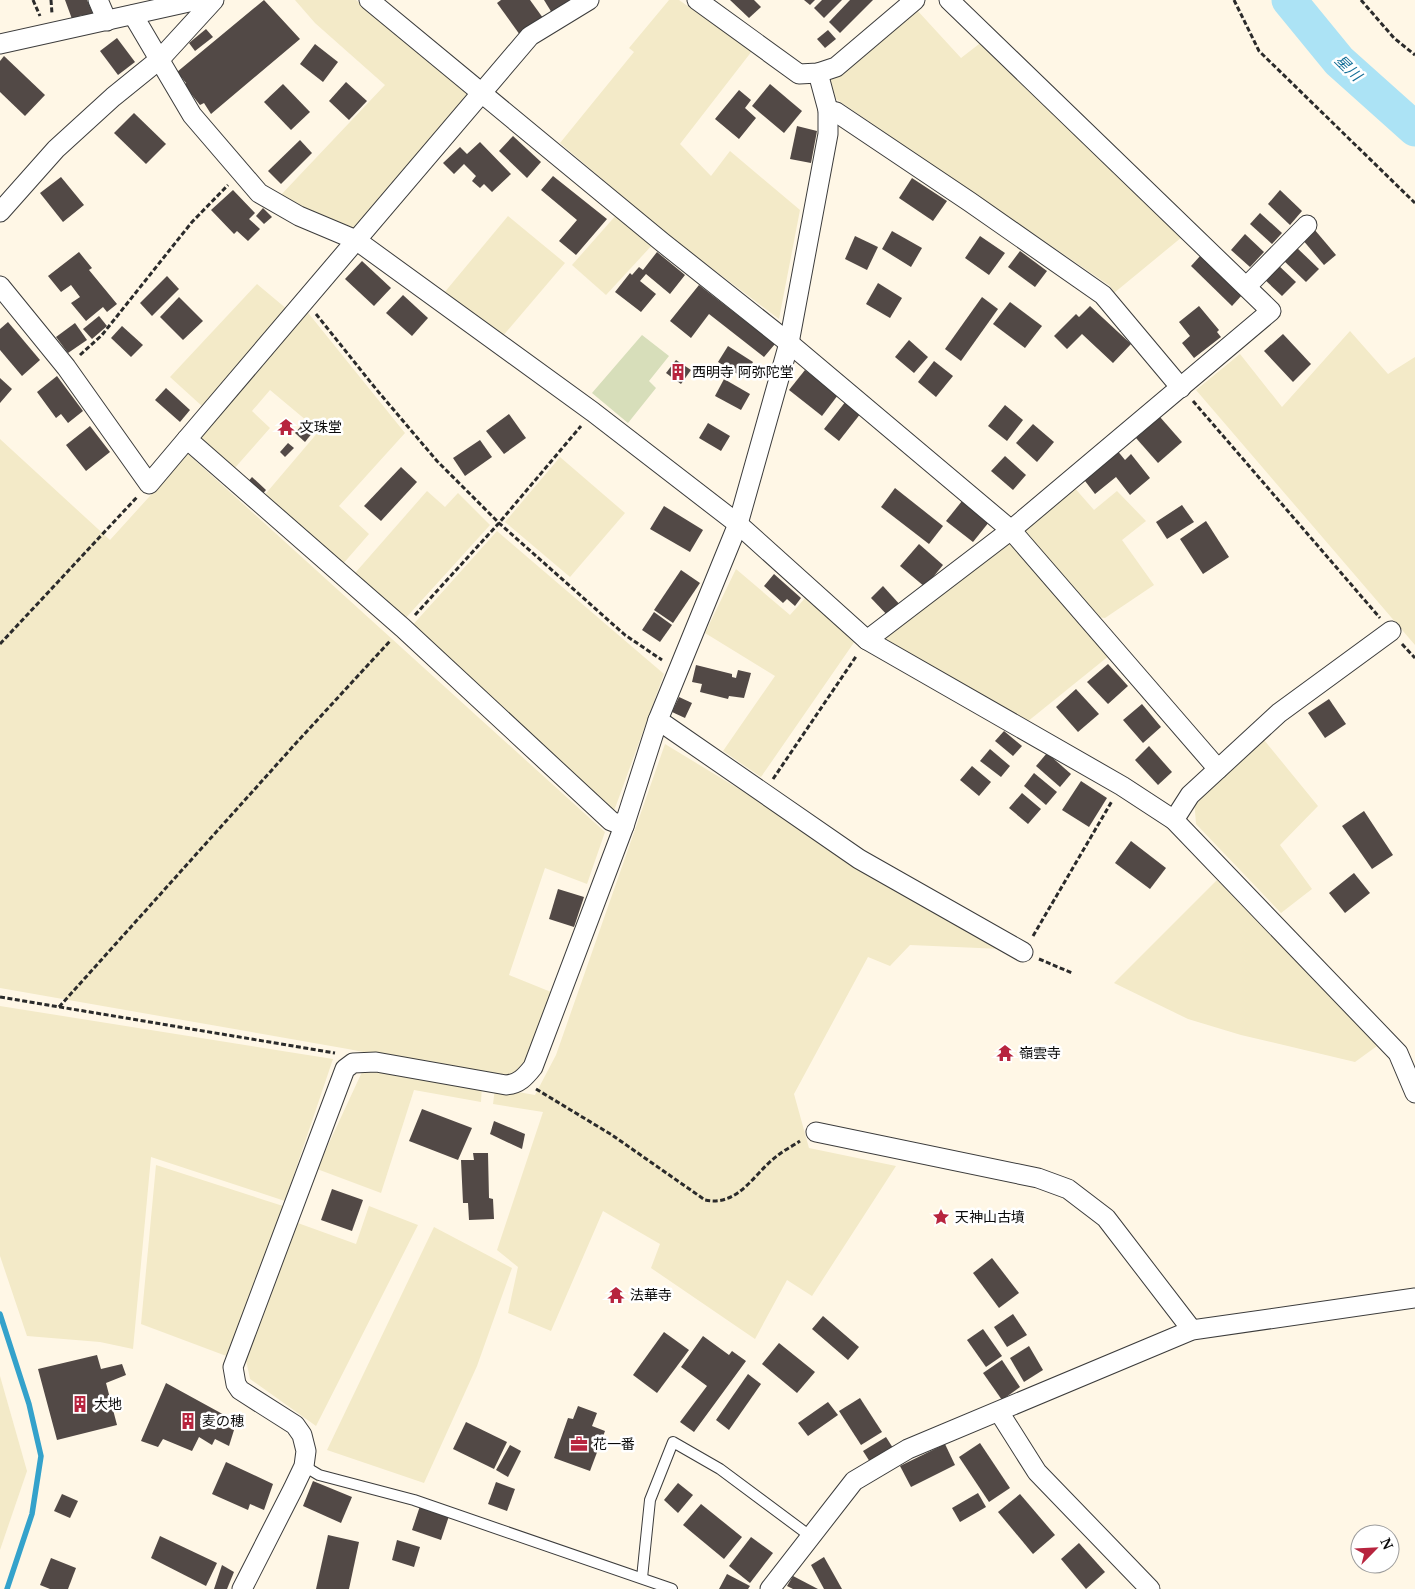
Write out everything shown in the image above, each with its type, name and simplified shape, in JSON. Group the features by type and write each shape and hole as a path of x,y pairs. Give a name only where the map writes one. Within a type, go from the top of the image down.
{"street":[{"path":"98,0 107,20"},
{"path":"0,44 198,0"},
{"path":"0,212 56,149 113,97 160,59 214,0"},
{"path":"369,0 662,242 789,343 1011,530 1218,769"},
{"path":"0,286 66,368 149,484 530,36 589,0"},
{"path":"697,0 799,74 818,73 836,67 915,0"},
{"path":"867,640 1011,530 1272,311 949,0"},
{"path":"133,15 192,115 259,193 299,216 356,240 593,412 738,524 867,640 1122,786 1174,820 1398,1053 1415,1093"},
{"path":"242,1589 304,1466 305,1443 294,1425 240,1390 236,1384 233,1367 344,1069 353,1062 376,1062 506,1085 520,1081 533,1067 624,826 658,720 738,524 789,343 828,134 828,110 818,73"},
{"path":"828,110 836,112 970,202 1103,295 1181,388"},
{"path":"1247,286 1307,225"},
{"path":"187,439 403,628 611,821 624,826"},
{"path":"1174,820 1190,795 1279,713 1391,631"},
{"path":"658,720 859,859 1023,952"},
{"path":"816,1132 1038,1178 1068,1189 1106,1218 1192,1330"},
{"path":"770,1589 854,1481 908,1450 1192,1330 1415,1298"},
{"path":"999,1412 1037,1472 1150,1589"}],"lane":[{"path":"642,1578 650,1500 673,1442 720,1469 810,1536"},
{"path":"304,1466 319,1475 414,1500 672,1589"}],"path":[{"path":"1234,0 1259,51 1415,203"},
{"path":"1361,0 1394,38 1415,55"},
{"path":"66,368 102,335 192,222 241,172"},
{"path":"305,301 376,389 437,460 499,523 625,634 679,672"},
{"path":"1181,388 1391,631"},
{"path":"59,1007 297,742 499,523 593,412"},
{"path":"0,644 149,484"},
{"path":"764,792 867,640"},
{"path":"1072,973 1023,952 1122,786"},
{"path":"0,997 335,1053 353,1062"},
{"path":"520,1081 550,1096 612,1135 705,1200 714,1202 725,1200 748,1186 776,1156 816,1132"}],"shaded area":[{"path":"295,0 356,0 472,95 355,232 279,197 385,85 315,23"},
{"path":"669,0 679,0 752,51 680,144 711,176 730,151 800,210 779,319 664,232 560,143 634,52 629,48"},
{"path":"916,9 961,58 983,41 1182,237 1114,293 1110,286 836,99 830,81"},
{"path":"618,213 654,243 606,295 572,265"},
{"path":"508,216 565,263 502,337 444,293"},
{"path":"257,284 288,310 203,407 170,377"},
{"path":"305,309 405,433 339,506 369,534 342,565 262,498 319,431 270,390 252,411 270,428 233,470 198,440"},
{"path":"1350,331 1388,374 1415,357 1415,645 1196,390 1240,354 1282,407"},
{"path":"0,439 110,540 188,454 605,832 587,884 545,868 509,975 551,992 521,1078 492,1077 348,1049 0,988"},
{"path":"560,457 625,513 570,577 505,522"},
{"path":"1072,485 1094,510 1117,491 1146,521 1122,540 1154,585 1105,618 1097,617 1022,528"},
{"path":"427,491 445,507 458,493 490,525 403,621 356,578 356,572"},
{"path":"497,531 664,674 614,811 597,800 410,628"},
{"path":"1010,537 1110,655 1027,722 883,638"},
{"path":"736,569 790,615 806,597 855,641 761,777 723,751 775,676 705,633"},
{"path":"1260,735 1318,806 1280,845 1312,889 1281,913 1196,824 1194,798"},
{"path":"665,744 1002,949 910,945 890,966 868,957 794,1094 809,1148 896,1166 812,1296 787,1280 755,1339 651,1268 660,1244 603,1211 551,1331 508,1313 518,1267 497,1250 543,1112 493,1104 495,1088 535,1095 556,1055"},
{"path":"1217,880 1337,999 1377,1046 1355,1062 1241,1035 1188,1019 1114,983"},
{"path":"0,1006 333,1059 285,1201 151,1157 133,1349 100,1342 27,1336 0,1256"},
{"path":"371,1068 482,1085 481,1102 414,1090 381,1193 317,1169 362,1072"},
{"path":"156,1165 283,1206 229,1357 141,1324"},
{"path":"369,1206 418,1225 316,1426 250,1379 246,1360 295,1222 356,1244"},
{"path":"434,1227 512,1268 477,1366 424,1483 327,1450"},
{"path":"0,1376 27,1471 0,1550"}],"green space":[{"path":"642,335 669,356 649,381 656,388 628,423 592,393"}],"building":[{"path":"65,0 87,0 93,14 84,18 82,15 72,19"},
{"path":"264,0 300,39 211,114 204,103 200,105 184,85 186,83 177,72"},
{"path":"501,0 530,0 543,18 520,35 497,3"},
{"path":"544,0 574,0 552,13"},
{"path":"730,0 754,0 761,7 749,18"},
{"path":"804,0 815,0 810,5"},
{"path":"822,0 842,0 824,18 814,8"},
{"path":"850,0 873,0 840,33 829,22"},
{"path":"206,29 213,37 195,51 189,43"},
{"path":"828,30 836,39 825,48 817,39"},
{"path":"117,38 135,62 118,75 100,51"},
{"path":"315,44 338,62 323,82 300,64"},
{"path":"4,56 45,95 25,116 0,92 0,61"},
{"path":"346,82 367,101 349,120 329,101"},
{"path":"283,84 310,112 291,130 264,102"},
{"path":"770,84 802,111 784,133 752,106"},
{"path":"739,90 751,100 745,108 756,118 739,139 715,119"},
{"path":"134,113 166,144 146,164 114,133"},
{"path":"797,126 817,131 811,163 790,159"},
{"path":"513,136 541,162 527,178 499,151"},
{"path":"300,140 312,153 281,184 268,171"},
{"path":"480,142 511,174 492,192 484,184 480,188 472,181 476,176 464,164 454,174 443,163 460,147 467,154"},
{"path":"553,176 607,219 576,255 559,241 577,220 541,190"},
{"path":"61,177 84,205 63,222 40,193"},
{"path":"912,178 947,201 933,221 899,198"},
{"path":"233,190 255,213 249,219 260,229 248,241 237,231 234,234 211,210"},
{"path":"1280,190 1302,211 1290,225 1268,204"},
{"path":"263,208 272,217 264,224 256,216"},
{"path":"1260,213 1282,233 1272,244 1250,224"},
{"path":"1314,229 1336,255 1324,265 1302,239"},
{"path":"892,231 922,248 911,267 882,249"},
{"path":"1245,234 1264,252 1250,267 1231,250"},
{"path":"855,236 878,247 867,270 845,259"},
{"path":"980,236 1005,253 989,275 965,258"},
{"path":"1295,246 1319,269 1306,282 1282,259"},
{"path":"1020,251 1047,271 1035,287 1008,267"},
{"path":"79,252 92,268 89,270 117,304 107,312 103,307 86,321 71,303 80,297 71,285 61,292 48,276"},
{"path":"657,252 685,275 670,294 646,274 640,281 656,294 641,312 615,292 630,273 632,275 639,267 643,270"},
{"path":"1201,255 1243,294 1232,306 1191,266"},
{"path":"362,261 391,288 374,306 345,279"},
{"path":"1277,264 1296,282 1282,296 1263,278"},
{"path":"167,276 179,289 152,316 140,303"},
{"path":"878,283 902,298 890,318 866,304"},
{"path":"699,285 775,344 764,357 709,314 691,338 670,321"},
{"path":"403,295 428,318 412,336 386,313"},
{"path":"179,297 203,321 183,340 160,317"},
{"path":"982,297 998,309 961,361 945,349"},
{"path":"1010,302 1042,326 1025,348 993,324"},
{"path":"1090,306 1131,344 1113,363 1082,334 1067,349 1054,336 1076,314 1079,317"},
{"path":"1199,306 1219,330 1217,332 1221,337 1194,358 1182,343 1190,336 1179,322"},
{"path":"99,316 107,326 92,339 83,329"},
{"path":"8,322 40,360 22,376 0,350 0,329"},
{"path":"75,323 87,340 68,353 56,337"},
{"path":"122,326 143,345 131,357 111,338"},
{"path":"1283,334 1311,364 1293,382 1264,351"},
{"path":"909,340 928,357 914,373 895,357"},
{"path":"728,346 753,362 744,378 718,362"},
{"name":"西明寺 阿弥陀堂","path":"676,360 691,370 681,384 666,373"},
{"path":"934,361 953,376 936,397 918,382"},
{"path":"805,370 838,395 822,416 789,390"},
{"path":"57,376 83,411 68,423 61,414 56,418 37,392"},
{"path":"0,378 12,389 0,403"},
{"path":"724,379 750,394 741,410 715,396"},
{"path":"166,388 190,410 180,422 155,400"},
{"path":"846,401 861,413 839,441 824,429"},
{"path":"1005,405 1023,420 1007,441 988,426"},
{"path":"509,414 526,438 504,454 486,431"},
{"path":"1160,417 1182,442 1158,463 1136,438"},
{"path":"708,423 730,436 721,451 699,438"},
{"path":"303,424 313,432 305,442 295,433"},
{"path":"1033,424 1054,442 1037,462 1016,443"},
{"path":"90,426 110,452 86,471 66,445"},
{"path":"480,440 492,457 465,476 453,458"},
{"path":"288,443 294,448 285,457 280,452"},
{"path":"1116,449 1125,460 1131,454 1150,478 1130,495 1116,477 1095,494 1082,477"},
{"path":"1005,456 1026,475 1013,490 991,471"},
{"path":"401,467 417,482 381,521 364,506"},
{"path":"252,477 266,490 261,496 247,483"},
{"path":"895,488 943,526 929,544 881,507"},
{"path":"962,501 989,522 973,542 946,521"},
{"path":"1182,505 1194,522 1167,539 1156,522"},
{"path":"664,506 703,530 690,552 650,529"},
{"path":"1206,521 1229,557 1203,574 1180,539"},
{"path":"919,544 943,565 925,587 900,566"},
{"path":"681,570 700,583 673,623 654,610"},
{"path":"774,574 801,598 795,606 787,599 783,603 764,586"},
{"path":"883,586 902,607 890,618 871,598"},
{"path":"654,612 672,625 660,642 642,630"},
{"path":"1108,664 1128,686 1108,704 1087,682"},
{"path":"696,665 732,674 732,677 736,678 738,670 751,673 744,698 729,696 728,699 700,692 702,684 692,682"},
{"path":"1076,689 1099,714 1078,732 1056,707"},
{"path":"679,697 692,703 685,718 672,712"},
{"path":"1329,699 1346,724 1325,738 1308,713"},
{"path":"1142,704 1161,727 1143,743 1123,720"},
{"path":"1004,731 1022,746 1013,756 995,741"},
{"path":"1149,746 1172,772 1158,785 1135,760"},
{"path":"990,749 1010,766 1001,777 980,761"},
{"path":"1047,753 1071,774 1060,787 1036,766"},
{"path":"972,766 991,782 979,796 960,780"},
{"path":"1034,773 1057,792 1046,805 1024,786"},
{"path":"1081,781 1107,798 1089,827 1062,810"},
{"path":"1022,793 1041,809 1028,824 1009,808"},
{"path":"1364,811 1393,855 1372,869 1342,826"},
{"path":"1131,841 1166,868 1150,889 1115,863"},
{"path":"1354,873 1370,893 1345,913 1329,893"},
{"path":"558,889 584,897 574,927 549,919"},
{"path":"422,1109 472,1128 458,1160 409,1141"},
{"path":"494,1121 525,1134 522,1149 490,1134"},
{"path":"473,1153 488,1153 489,1198 493,1199 494,1219 469,1220 468,1203 463,1203 461,1160 474,1160"},
{"path":"332,1189 363,1200 352,1231 321,1220"},
{"path":"992,1258 1019,1293 999,1308 973,1273"},
{"path":"1013,1314 1027,1335 1007,1347 994,1327"},
{"path":"823,1316 859,1347 848,1360 812,1329"},
{"path":"983,1329 1002,1356 986,1367 967,1340"},
{"path":"664,1332 689,1350 657,1393 633,1375"},
{"path":"703,1336 729,1355 732,1351 746,1361 694,1432 680,1422 707,1386 681,1367"},
{"path":"779,1343 815,1372 797,1393 762,1364"},
{"path":"1029,1346 1043,1370 1024,1382 1010,1358"},
{"name":"大地","path":"97,1355 101,1369 122,1364 126,1375 106,1383 117,1425 57,1440 38,1369"},
{"path":"1002,1360 1020,1387 1002,1400 983,1373"},
{"path":"748,1374 761,1384 729,1430 716,1420"},
{"name":"麦の穂","path":"166,1383 228,1417 224,1425 234,1430 229,1446 215,1439 212,1445 199,1437 192,1451 163,1439 158,1447 141,1441"},
{"path":"860,1398 882,1432 861,1445 839,1411"},
{"path":"828,1402 838,1415 808,1436 798,1423"},
{"name":"花一番","path":"578,1406 597,1413 592,1426 605,1431 590,1471 554,1458 568,1418 573,1419"},
{"path":"466,1422 507,1442 494,1469 453,1449"},
{"path":"886,1437 893,1448 870,1462 863,1451"},
{"path":"980,1443 1010,1488 989,1502 959,1457"},
{"path":"945,1444 955,1465 911,1487 900,1466"},
{"path":"510,1445 521,1451 508,1477 496,1470"},
{"path":"226,1462 273,1484 264,1510 250,1504 248,1510 212,1494"},
{"path":"313,1481 352,1497 341,1523 303,1506"},
{"path":"496,1482 515,1489 507,1511 488,1504"},
{"path":"678,1483 693,1495 678,1513 664,1500"},
{"path":"978,1493 986,1507 960,1522 952,1508"},
{"path":"62,1494 78,1501 70,1518 54,1511"},
{"path":"1020,1494 1055,1535 1033,1554 998,1512"},
{"path":"701,1504 742,1537 724,1559 683,1525"},
{"path":"420,1506 449,1516 441,1540 412,1530"},
{"path":"328,1535 359,1542 349,1589 316,1589"},
{"path":"160,1536 217,1563 206,1586 151,1558"},
{"path":"751,1537 773,1553 750,1583 729,1566"},
{"path":"397,1540 420,1547 414,1567 392,1560"},
{"path":"1079,1543 1105,1572 1086,1589 1061,1559"},
{"path":"824,1557 842,1589 824,1589 811,1565"},
{"path":"51,1558 76,1568 68,1589 50,1589 40,1585"},
{"path":"222,1565 234,1572 227,1589 214,1589"},
{"path":"727,1574 750,1586 748,1589 719,1589"},
{"path":"793,1576 818,1589 793,1589 787,1586"}],"waterway":[{"name":"星川","path":"1289,0 1339,61 1415,129"},
{"path":"0,1314 29,1404 41,1456 32,1514 7,1589"}],"place":[{"name":"西明寺 阿弥陀堂","path":"678,372"},
{"name":"文珠堂","path":"286,427"},
{"name":"嶺雲寺","path":"1005,1053"},
{"name":"天神山古墳","path":"941,1217"},
{"name":"法華寺","path":"616,1295"},
{"name":"大地","path":"80,1404"},
{"name":"麦の穂","path":"188,1421"},
{"name":"花一番","path":"579,1444"}]}
